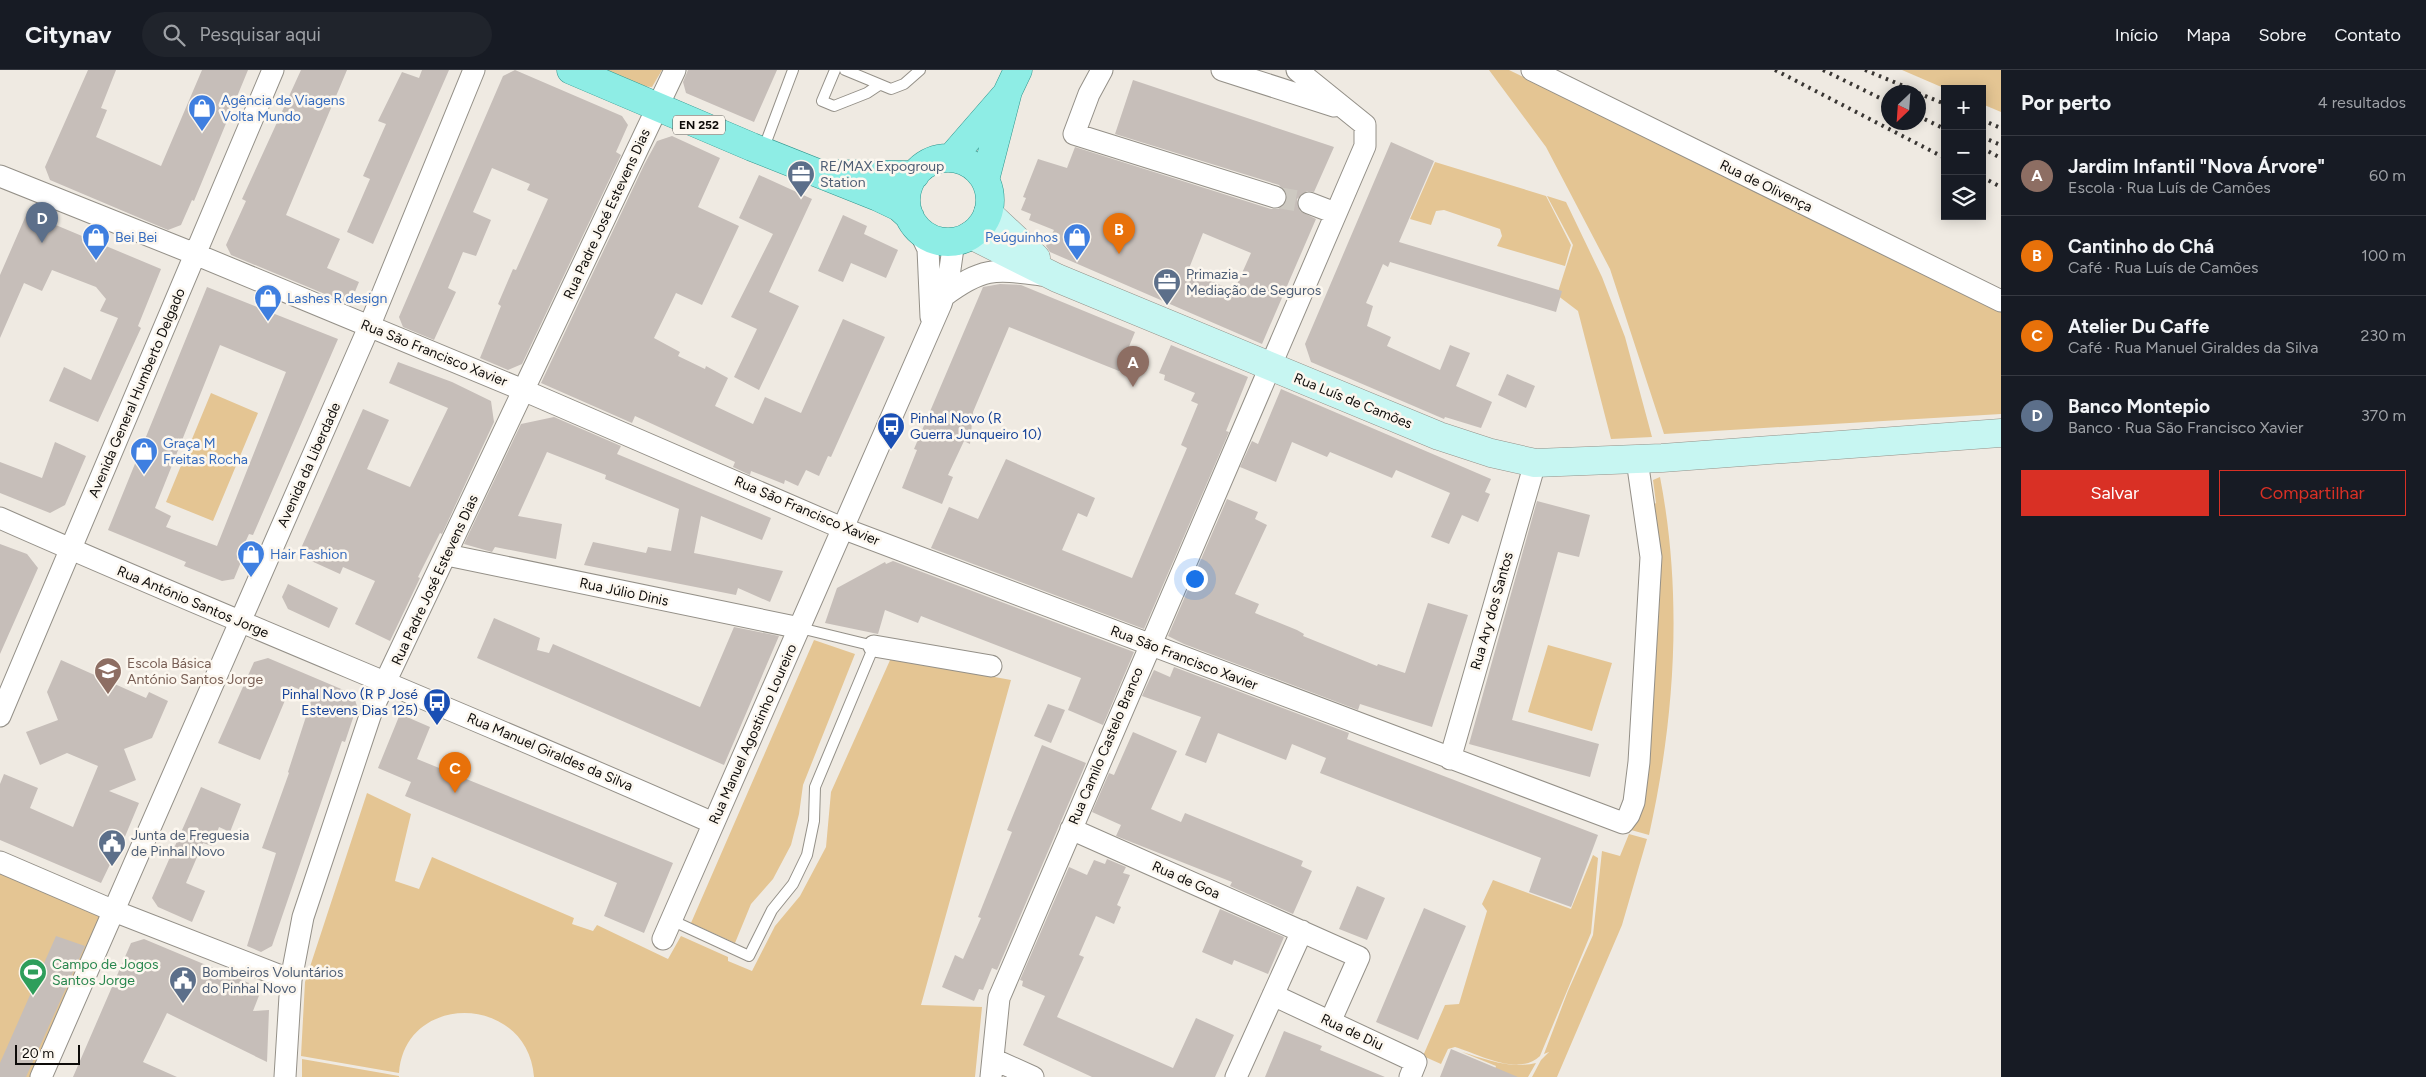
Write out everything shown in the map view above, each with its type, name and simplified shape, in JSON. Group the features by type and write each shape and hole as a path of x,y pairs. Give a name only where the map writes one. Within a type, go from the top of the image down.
{"main road":[{"name":"EN 252","path":"571,70 899,207 928,236 941,241 962,238"},
{"path":"951,158 1013,81"},
{"path":"962,238 981,226 988,213 990,202 985,180 1013,81"},
{"path":"914,222 907,195 915,175 931,162 951,158 970,165 985,180"},
{"name":"EN 252","path":"821,174 915,175"},
{"path":"988,213 1057,278"},
{"name":"Rua Luís de Camões","path":"962,238 1439,436 1491,453 1535,463 1650,459 2001,433"}],"street":[{"name":"Avenida General Humberto Delgado","path":"0,716 72,550 273,70"},
{"name":"Avenida da Liberdade","path":"41,1077 369,327 474,70"},
{"name":"Rua Padre José Estevens Dias","path":"285,1077 290,980 303,917 372,710 447,555 674,70"},
{"path":"1102,70 1089,94 1074,134 1275,197"},
{"path":"1222,70 1347,110"},
{"path":"1297,70 1347,110"},
{"name":"Rua de Olivença","path":"1532,70 2001,301"},
{"name":"Rua Camilo Castelo Branco","path":"992,1068 999,998 1365,146 1365,126 1347,110"},
{"name":"Rua São Francisco Xavier","path":"0,176 195,254 523,390 842,528 1623,823 1629,815 1634,802 1639,762 1651,557 1650,459"},
{"path":"1309,203 1335,213"},
{"path":"914,222 928,248 932,322"},
{"name":"Rua Manuel Agostinho Loureiro","path":"663,939 944,296 962,238"},
{"path":"944,296 968,278 1000,270 1057,278"},
{"name":"Rua Ary dos Santos","path":"1450,759 1535,463"},
{"name":"Rua António Santos Jorge","path":"0,518 239,622 386,683"},
{"name":"Rua Júlio Dinis","path":"447,555 800,628"},
{"path":"874,646 991,666"},
{"name":"Rua Manuel Giraldes da Silva","path":"386,683 569,759 713,823"},
{"name":"Rua de Goa","path":"1071,829 1359,957 1330,1022"},
{"path":"0,862 114,911 290,980"},
{"path":"1236,1077 1302,931"},
{"name":"Rua de Diu","path":"1273,995 1416,1062 1410,1077"},
{"path":"992,1068 1033,1077"}],"lane":[{"path":"763,151 794,70"},
{"path":"835,70 822,101 834,106 867,93 879,85"},
{"path":"845,70 891,90 904,84 920,70"},
{"path":"671,920 749,956 772,910 793,884 807,855 814,821 815,787 874,646 800,628"}],"shaded area":[{"path":"605,70 662,70 652,87 641,86"},
{"path":"1489,70 1509,70 2001,310 2001,414 1664,434 1610,269 1546,147"},
{"path":"1902,70 2001,70 2001,112 1986,106 1986,85 1941,85 1941,87"},
{"path":"1435,162 1546,196 1571,245 1565,266 1497,246 1502,236 1500,229 1444,210 1436,211 1431,225 1410,219"},
{"path":"1547,196 1566,202 1602,277 1625,337 1652,437 1611,439 1578,311 1557,295 1573,245"},
{"path":"211,393 258,413 213,521 166,502"},
{"path":"1660,477 1672,567 1673,657 1665,746 1649,835 1631,830 1653,505 1656,503 1653,480"},
{"path":"814,640 855,654 803,785 799,814 791,845 773,879 751,904 735,943 691,923"},
{"path":"1548,645 1612,663 1592,731 1528,712"},
{"path":"891,658 1011,680 921,1005 982,1007 975,1077 534,1077 527,1050 511,1030 490,1018 466,1013 443,1016 422,1027 406,1046 399,1073 301,1056 305,982 367,793 411,814 395,881 419,889 432,857 574,918 572,924 593,931 597,925 668,959 681,936 728,957 728,961 752,971 775,926 800,896 826,847 831,792"},
{"path":"1629,834 1647,839 1622,925 1557,1077 1532,1077 1541,1060 1549,1052 1544,1054 1568,991 1593,935 1602,851 1620,856"},
{"path":"1593,855 1598,858 1591,933 1540,1056 1531,1062 1510,1064 1498,1062 1455,1047 1448,1049 1441,1064 1423,1056 1445,1005 1459,1004 1487,911 1482,904 1493,880 1571,909"},
{"name":"Campo de Jogos Santos Jorge","path":"0,872 102,916 31,1077 0,1077"},
{"path":"1462,1052 1490,1061 1508,1064 1526,1065 1536,1063 1528,1077 1492,1077 1496,1066"},
{"path":"302,1059 399,1076 399,1077 302,1077"}],"building":[{"path":"88,70 116,70 101,108 107,110 96,137 161,166 202,70 248,70 194,201 192,200 181,225 168,230 50,180 45,167"},
{"path":"301,70 347,70 286,215 340,239 327,268 359,282 352,299 344,302 231,255 226,245 246,201 242,199"},
{"path":"422,70 449,70 373,244 347,232 370,179 363,176 386,124 378,121 402,72 419,78"},
{"path":"515,70 622,116 628,125 616,152 621,155 522,364 508,370 480,358 501,306 498,304 513,269 516,270 548,199 527,190 530,184 492,168 473,212 491,220 476,256 463,252 448,288 456,292 434,340 403,327 399,317 503,76"},
{"path":"688,70 777,70 754,122 686,93 683,82"},
{"path":"1133,80 1334,147 1314,192 1307,191 1297,199 1300,211 1316,219 1262,344 1050,252 1046,246 1054,230 1029,220 1031,214 1021,210 1026,198 1023,197 1038,159 1067,168 1075,147 1271,209 1278,209 1284,206 1287,194 1279,185 1115,134","holes":["1203,233 1251,253 1234,291 1188,271"]},
{"path":"672,136 720,158 698,207 739,226 702,305 676,293 654,338 680,352 678,356 705,369 706,366 728,378 715,406 753,424 765,397 801,413 843,319 885,337 831,457 828,456 819,476 806,470 798,486 785,480 784,484 751,471 750,475 733,467 735,462 635,416 632,423 541,383 644,165 657,141"},
{"path":"1391,142 1434,161 1399,242 1562,291 1556,312 1390,262 1388,267 1383,264 1366,303 1373,306 1367,326 1391,337 1387,346 1440,370 1450,345 1470,353 1456,386 1492,402 1481,428 1445,417 1444,419 1311,362 1305,344"},
{"path":"759,175 812,199 769,292 799,306 759,390 734,377 757,329 731,317 773,234 739,218"},
{"path":"27,213 161,269 138,326 141,328 98,422 49,401 64,367 91,380 118,318 100,311 106,299 96,287 52,270 42,291 24,283 0,338 0,275"},
{"path":"843,215 867,226 864,234 898,250 886,278 851,263 843,282 818,271"},
{"path":"1000,284 1021,285 1135,332 1119,371 1009,327 973,412 970,444 964,441 948,475 953,477 942,504 902,488 917,450 914,449 983,287"},
{"path":"207,287 338,339 253,535 249,534 237,560 241,562 234,579 222,581 184,566 186,562 108,530","holes":["220,345 286,372 217,546 166,527 171,516 155,508"]},
{"path":"1171,345 1248,377 1226,431 1229,432 1144,629 931,548 949,507 978,519 1006,459 1095,498 1087,517 1078,513 1062,550 1132,578 1187,448 1181,445 1198,404 1191,401 1195,393 1164,380 1165,375 1159,373"},
{"path":"398,362 452,382 491,401 494,422 442,534 440,533 418,577 420,578 390,641 355,624 375,581 343,567 340,574 298,555 363,409 389,420 367,469 410,487 448,408 389,383"},
{"path":"1507,374 1535,386 1526,408 1498,395"},
{"path":"1281,389 1491,479 1485,492 1490,494 1478,522 1462,515 1449,544 1431,537 1450,493 1396,470 1392,478 1330,452 1327,457 1292,442 1276,482 1240,467 1252,441 1258,444"},
{"path":"554,417 621,446 617,454 771,518 762,540 701,516 694,553 783,571 770,602 738,588 736,595 584,565 593,542 646,553 648,547 671,551 679,509 605,479 606,475 547,452 518,516 562,524 556,559 495,547 492,552 464,544 521,424"},
{"path":"55,442 86,456 65,505 50,513 0,493 0,462 42,478"},
{"path":"1227,499 1258,512 1255,519 1267,525 1235,594 1259,604 1255,613 1297,630 1304,634 1303,636 1377,666 1378,664 1405,673 1428,603 1468,615 1432,727 1360,704 1358,710 1184,644 1168,636"},
{"path":"1537,501 1590,515 1579,557 1558,552 1512,720 1599,744 1590,777 1469,744"},
{"path":"0,544 27,554 38,568 0,654"},
{"path":"893,561 1134,652 1103,725 1068,710 1081,678 921,616 918,623 885,610 878,634 825,623 837,588 885,562 886,564"},
{"path":"288,584 338,608 329,628 288,609 282,597"},
{"path":"494,618 540,638 537,650 549,653 553,644 700,707 734,627 779,636 724,765 477,658"},
{"path":"268,658 353,694 357,706 345,742 342,741 272,946 261,952 247,946 276,853 262,848 289,773 313,695 291,686 260,760 218,743 254,662"},
{"path":"61,660 146,698 149,692 168,701 152,738 124,749 136,780 109,791 139,803 119,851 117,850 101,883 0,840 0,784 4,774 38,788 30,808 73,827 98,766 67,753 40,765 26,732 58,720 47,692"},
{"path":"1174,667 1349,733 1347,739 1598,835 1571,907 1529,892 1541,858 1320,773 1326,758 1292,744 1286,760 1218,733 1206,763 1185,755 1201,717 1142,696 1154,670 1170,677"},
{"path":"1048,704 1065,710 1051,743 1034,736"},
{"path":"400,714 430,727 417,759 673,863 644,933 604,916 617,883 405,796 411,782 378,768"},
{"path":"1133,732 1177,751 1151,809 1181,822 1185,813 1303,861 1301,866 1312,871 1293,914 1230,886 1232,882 1116,836 1121,825 1092,812 1109,773 1114,775"},
{"path":"1042,745 1086,763 997,970 992,968 983,990 979,989 974,1001 942,987 955,955 963,959 981,918 978,917 1012,832 1007,830"},
{"path":"201,787 241,804 230,832 219,827 212,846 203,843 186,883 205,891 192,922 158,907 152,898"},
{"path":"1107,859 1126,867 1123,873 1130,875 1117,905 1121,907 1114,924 1096,916 1079,955 1084,957 1057,1017 1173,1068 1196,1018 1234,1035 1215,1077 1092,1077 1023,1045 1045,996 1022,986 1023,981 1020,980 1069,867 1087,875 1094,860 1105,864"},
{"path":"1357,886 1385,898 1367,940 1339,929"},
{"path":"1424,908 1466,926 1418,1040 1376,1022"},
{"path":"1220,909 1284,937 1268,974 1234,960 1232,965 1202,952"},
{"path":"56,936 85,946 26,1077 0,1077 0,1063"},
{"name":"Bombeiros Voluntários do Pinhal Novo","path":"144,939 249,983 247,987 260,993 253,1011 269,1010 267,1062 167,1013 143,1062 177,1077 73,1077 131,943"},
{"path":"1284,1031 1322,1046 1320,1050 1385,1077 1265,1077"},
{"path":"1451,1049 1518,1077 1440,1077"}],"tunnel":[{"path":"1275,197 1309,203"}],"railway":[{"path":"1775,70 1941,156"},
{"path":"1823,70 1881,99"},
{"path":"1865,70 1901,85"},
{"path":"1926,96 1941,102"},
{"path":"1926,120 1941,127"},
{"path":"1986,122 2001,128"},
{"path":"1986,139 2001,145"},
{"path":"1986,150 2001,158"},
{"path":"1986,179 2001,187"}],"place":[{"name":"Agência de Viagens Volta Mundo","path":"202,132"},
{"name":"RE/MAX Expogroup Station","path":"801,198"},
{"name":"Banco Montepio","path":"42,243"},
{"name":"Cantinho do Chá","path":"1119,254"},
{"name":"Bei Bei","path":"96,261"},
{"name":"Peúguinhos","path":"1077,261"},
{"name":"Primazia - Mediação de Seguros","path":"1167,306"},
{"name":"Lashes R design","path":"268,322"},
{"name":"Jardim Infantil \"Nova Árvore\"","path":"1133,387"},
{"name":"Pinhal Novo (R Guerra Junqueiro 10)","path":"891,450"},
{"name":"Graça M Freitas Rocha","path":"144,475"},
{"name":"Hair Fashion","path":"251,578"},
{"name":"Escola Básica António Santos Jorge","path":"108,695"},
{"name":"Pinhal Novo (R P José Estevens Dias 125)","path":"437,726"},
{"name":"Atelier Du Caffe","path":"455,793"},
{"name":"Junta de Freguesia de Pinhal Novo","path":"112,867"},
{"name":"Campo de Jogos Santos Jorge","path":"33,996"},
{"name":"Bombeiros Voluntários do Pinhal Novo","path":"183,1004"}]}
